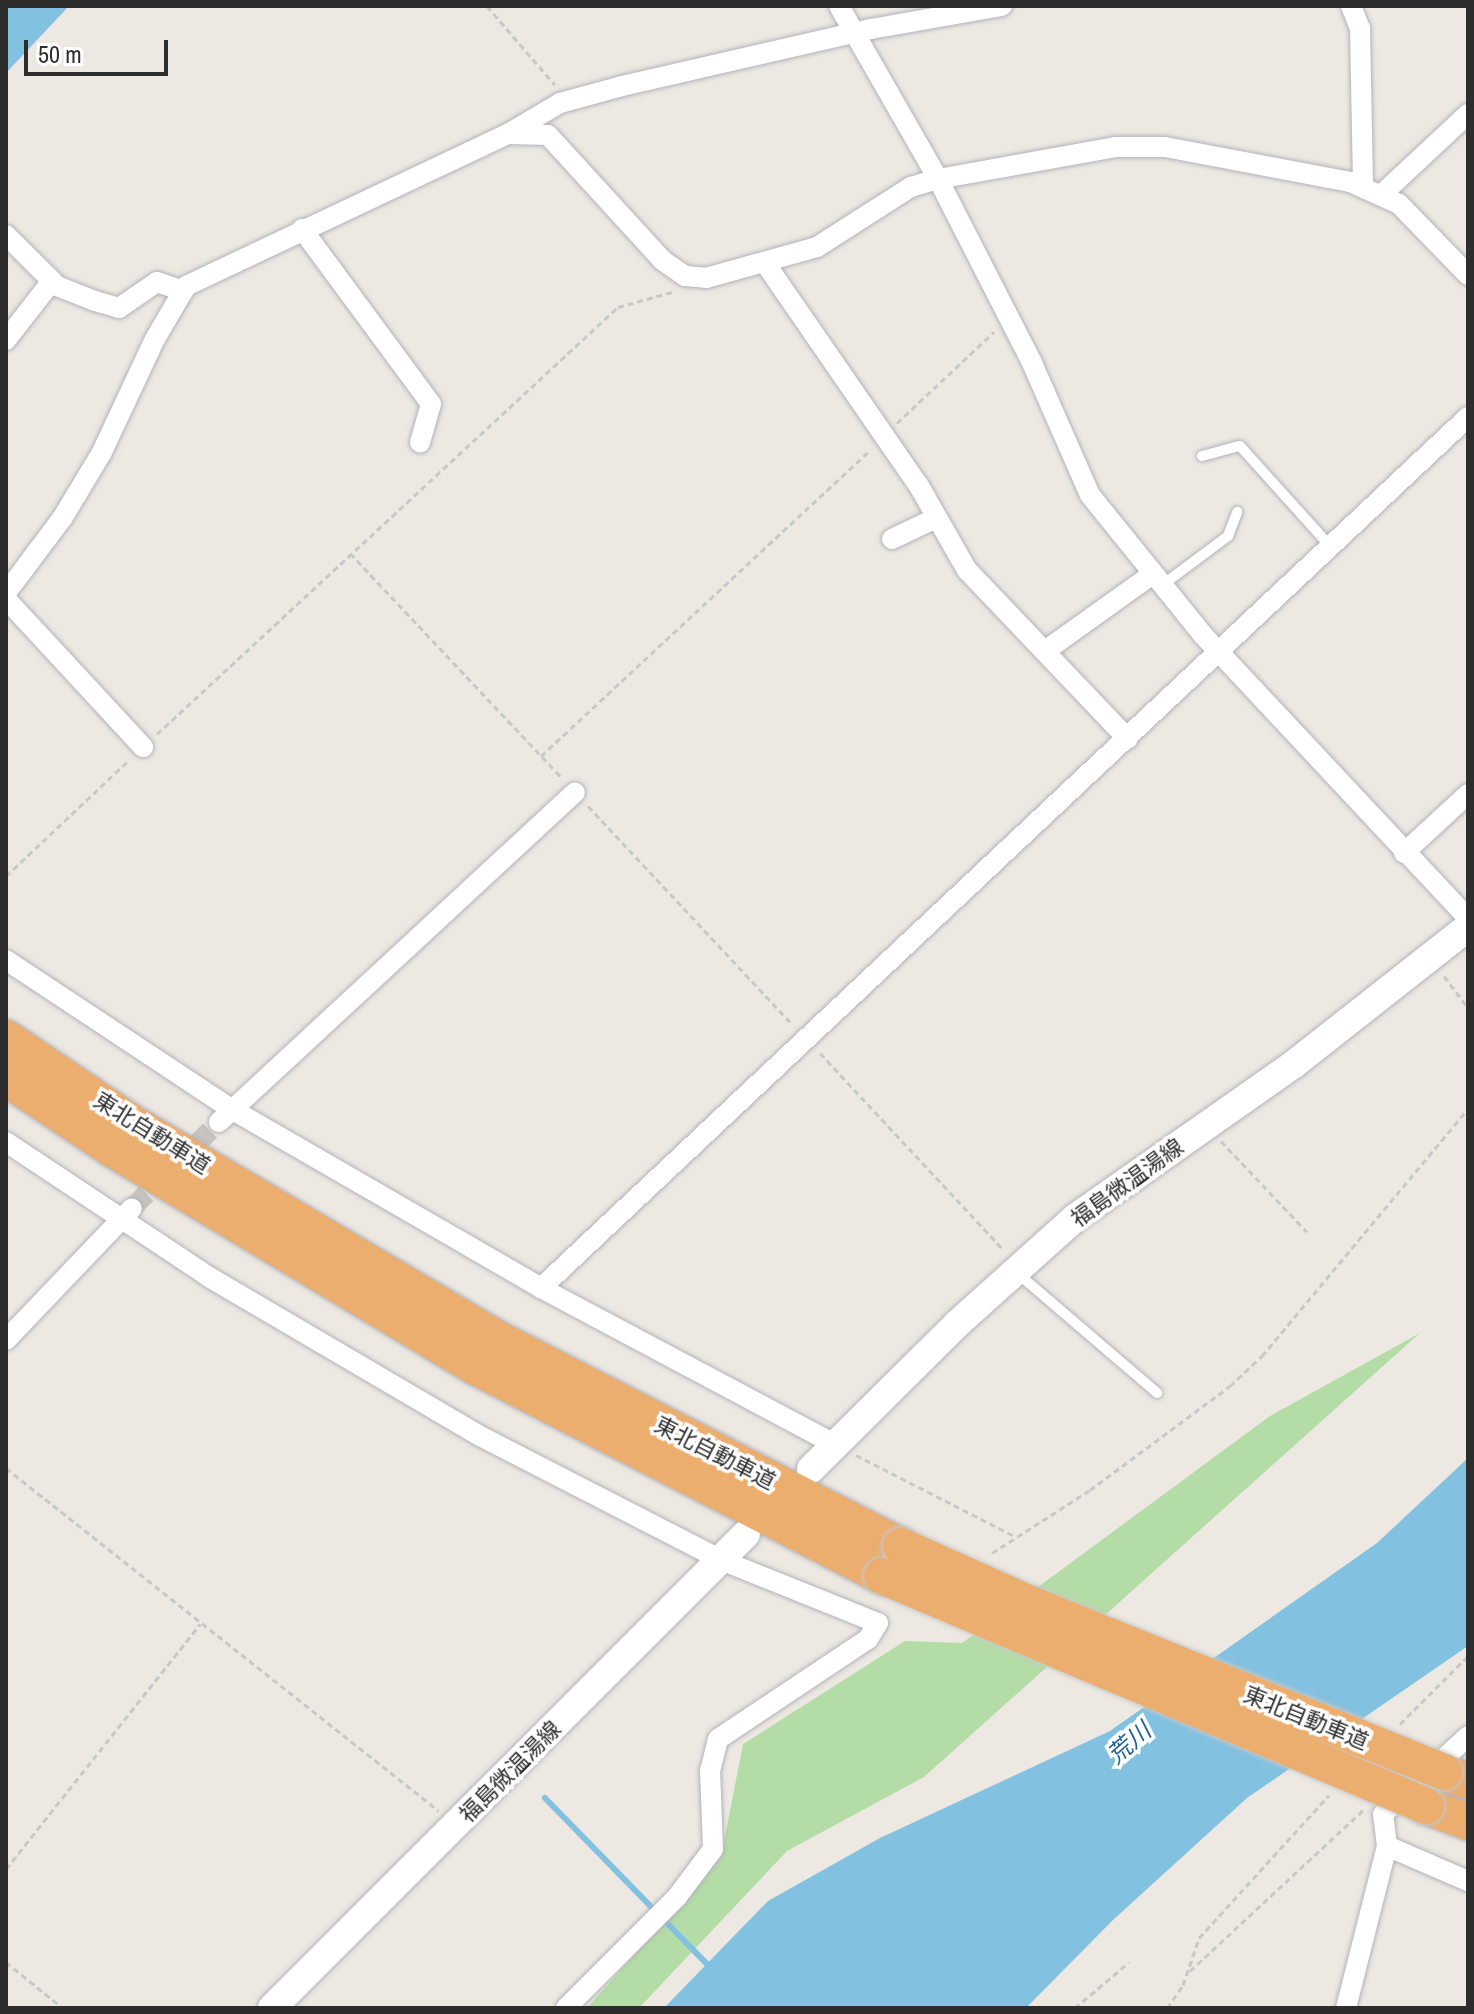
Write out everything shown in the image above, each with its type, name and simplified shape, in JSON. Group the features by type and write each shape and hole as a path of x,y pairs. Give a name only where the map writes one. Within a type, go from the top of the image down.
{"highway":[{"name":"東北自動車道","path":"6,1038 129,1121 492,1336 901,1546 1030,1604 1456,1777"},
{"name":"東北自動車道","path":"6,1078 111,1148 476,1367 882,1576 1468,1822"}],"main road":[{"name":"福島微温湯線","path":"811,1469 1075,1218 1207,1126 1468,927"},
{"name":"福島微温湯線","path":"272,2008 458,1826 746,1534"}],"street":[{"path":"839,6 938,179 1010,320 1080,478 1156,580 1219,653 1468,918"},
{"path":"6,593 63,517 102,452 183,291 203,274 508,134 560,103 854,34 1002,6"},
{"path":"1351,6 1360,28 1372,191"},
{"path":"1372,191 1468,114"},
{"path":"508,134 548,135 662,260 685,276 706,278 817,247 911,187 938,179 1115,147 1165,147 1306,170 1372,191 1417,220 1468,275"},
{"path":"302,229 431,404 420,442"},
{"path":"6,235 52,281 119,308 157,282 183,291"},
{"path":"765,263 936,518 967,570 1128,739"},
{"path":"6,340 52,281"},
{"path":"541,1288 1468,417"},
{"path":"892,539 936,518"},
{"path":"1045,651 1156,580"},
{"path":"6,599 143,747"},
{"path":"226,1116 575,792"},
{"path":"1404,853 1468,794"},
{"path":"6,960 226,1116 836,1445"},
{"path":"6,1142 480,1436 721,1560 878,1623 868,1639 718,1739 710,1770 713,1849 677,1897 566,2008"},
{"path":"6,1340 126,1214"},
{"path":"1346,2008 1387,1846 1383,1814 1468,1736"},
{"path":"1387,1846 1468,1881"}],"lane":[{"path":"1202,456 1240,446 1331,547"},
{"path":"1156,580 1228,536 1237,512"},
{"path":"1018,1269 1157,1393"}],"path":[{"path":"487,6 557,87 560,103"},
{"path":"6,876 618,307 706,278"},
{"path":"541,756 1010,320"},
{"path":"350,553 807,1039 1018,1269"},
{"path":"1431,957 1468,1008"},
{"path":"992,1553 1172,1432 1241,1376 1468,1109"},
{"path":"1207,1126 1307,1232"},
{"path":"836,1445 1016,1537"},
{"path":"6,1468 458,1826"},
{"path":"6,1869 200,1624"},
{"path":"1389,1735 1468,1656"},
{"path":"1167,2008 1187,1974 1199,1938 1333,1791"},
{"path":"1187,1974 1367,1807"},
{"path":"6,1962 63,2008"},
{"path":"1075,2008 1129,1962"}],"green space":[{"path":"1420,1333 924,1777 787,1851 639,2008 587,2008 721,1857 743,1744 905,1641 962,1643 1270,1416"}],"water":[{"path":"6,6 69,6 6,73"},
{"name":"荒川","path":"1468,1458 1468,1646 1247,1798 1113,1920 1026,2008 664,2008 768,1901 880,1838 1110,1731 1377,1543"}],"waterway":[{"path":"545,1798 711,1968"}],"tunnel":[{"path":"132,1208 219,1122"}]}
